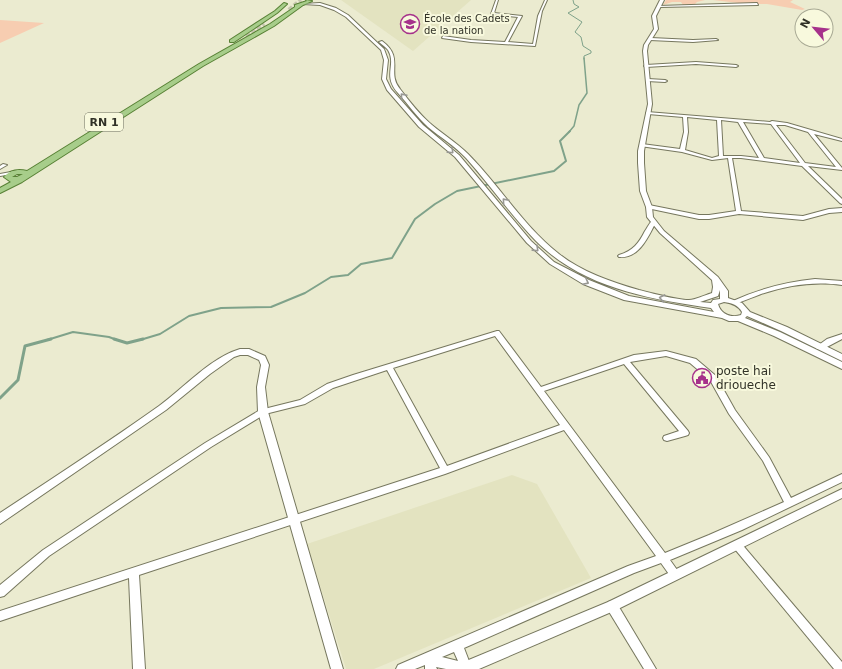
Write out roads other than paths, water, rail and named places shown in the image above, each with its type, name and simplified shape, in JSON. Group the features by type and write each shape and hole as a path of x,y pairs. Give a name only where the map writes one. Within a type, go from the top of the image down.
{"main road":[{"path":"247,36 257,27 286,7 303,5 309,0"},
{"path":"277,3 286,7"},
{"name":"RN 1","path":"0,186 9,176 49,156 193,65 303,5"},
{"path":"266,25 286,7"},
{"path":"247,36 286,7"},
{"name":"RN 1","path":"0,191 247,36"},
{"path":"9,176 25,172 25,176"}],"street":[{"path":"309,0 328,4 347,12 390,49 393,57 391,72 394,84 430,125 466,156 538,239 561,259 608,284 636,292 714,306 716,310 724,316"},
{"path":"497,0 492,13 520,16 506,43"},
{"path":"443,37 471,41 534,45 538,17 541,7 546,0"},
{"path":"662,0 654,16 656,29 646,45 645,51 650,104 642,145 641,174 643,191 650,214 714,279 724,291 724,300"},
{"path":"303,5 320,4 335,9 347,16 380,47 386,57 384,82 422,126 452,151 529,242 552,263 586,282 627,298 737,318 776,334 842,366"},
{"path":"659,6 757,4"},
{"path":"651,39 693,41 716,40"},
{"path":"646,66 696,63 736,66"},
{"path":"648,80 665,81"},
{"path":"648,113 740,121 772,122 785,124 842,140"},
{"path":"682,151 686,132 685,116"},
{"path":"719,119 721,157"},
{"path":"740,121 763,160"},
{"path":"772,122 804,165 842,202"},
{"path":"810,131 841,169"},
{"path":"642,145 682,151 712,159 721,157 763,160 841,169"},
{"path":"730,158 739,212"},
{"path":"0,168 5,165"},
{"path":"834,168 842,175"},
{"path":"650,214 709,217 739,212 803,218 829,211 842,210"},
{"path":"621,256 628,255 636,250 650,214"},
{"path":"688,302 706,298 715,294 717,287 714,279"},
{"path":"735,302 751,295 800,282 816,280 842,283"},
{"path":"714,306 716,302 724,300 735,302 742,306 746,313 842,358"},
{"path":"737,318 743,317 746,313"},
{"path":"0,592 46,553 208,445 262,412 302,402 330,386 497,333 675,574"},
{"path":"820,347 840,338"},
{"path":"0,519 34,494 150,417 231,354 249,352 262,358 265,365 261,387 262,412 295,519 337,669"},
{"path":"539,390 634,358 666,353 693,361 713,378 732,412 766,459 789,503"},
{"path":"625,361 685,433 667,438"},
{"path":"389,367 445,470"},
{"path":"0,616 445,470 565,426"},
{"path":"402,669 632,569 663,559 730,531 842,478"},
{"path":"431,669 430,660 466,668 480,666 612,606 842,493"},
{"path":"737,544 840,669"},
{"path":"134,572 139,669"},
{"path":"612,606 650,669"},
{"path":"457,645 466,668"}],"waterway":[{"path":"573,0 574,4 579,7 568,13 582,22 575,32 581,37 583,46 591,51 591,53 584,56 584,58"},
{"path":"569,132 574,126 579,105 587,93 584,58"},
{"path":"140,340 160,334 189,316 221,308 271,307 305,293 331,277 348,275 361,264 392,258 415,219 435,204 457,191 554,171 566,161 560,141 569,132"},
{"path":"47,340 73,332 109,337 116,340"},
{"path":"0,398 18,380 25,346 51,339"},
{"path":"116,340 127,343 143,339"}],"tunnel":[{"path":"289,10 301,0"},
{"path":"246,36 265,25"}],"place":[{"name":"École des Cadets de la nation","path":"410,24"},
{"name":"poste hai drioueche","path":"702,378"}]}
